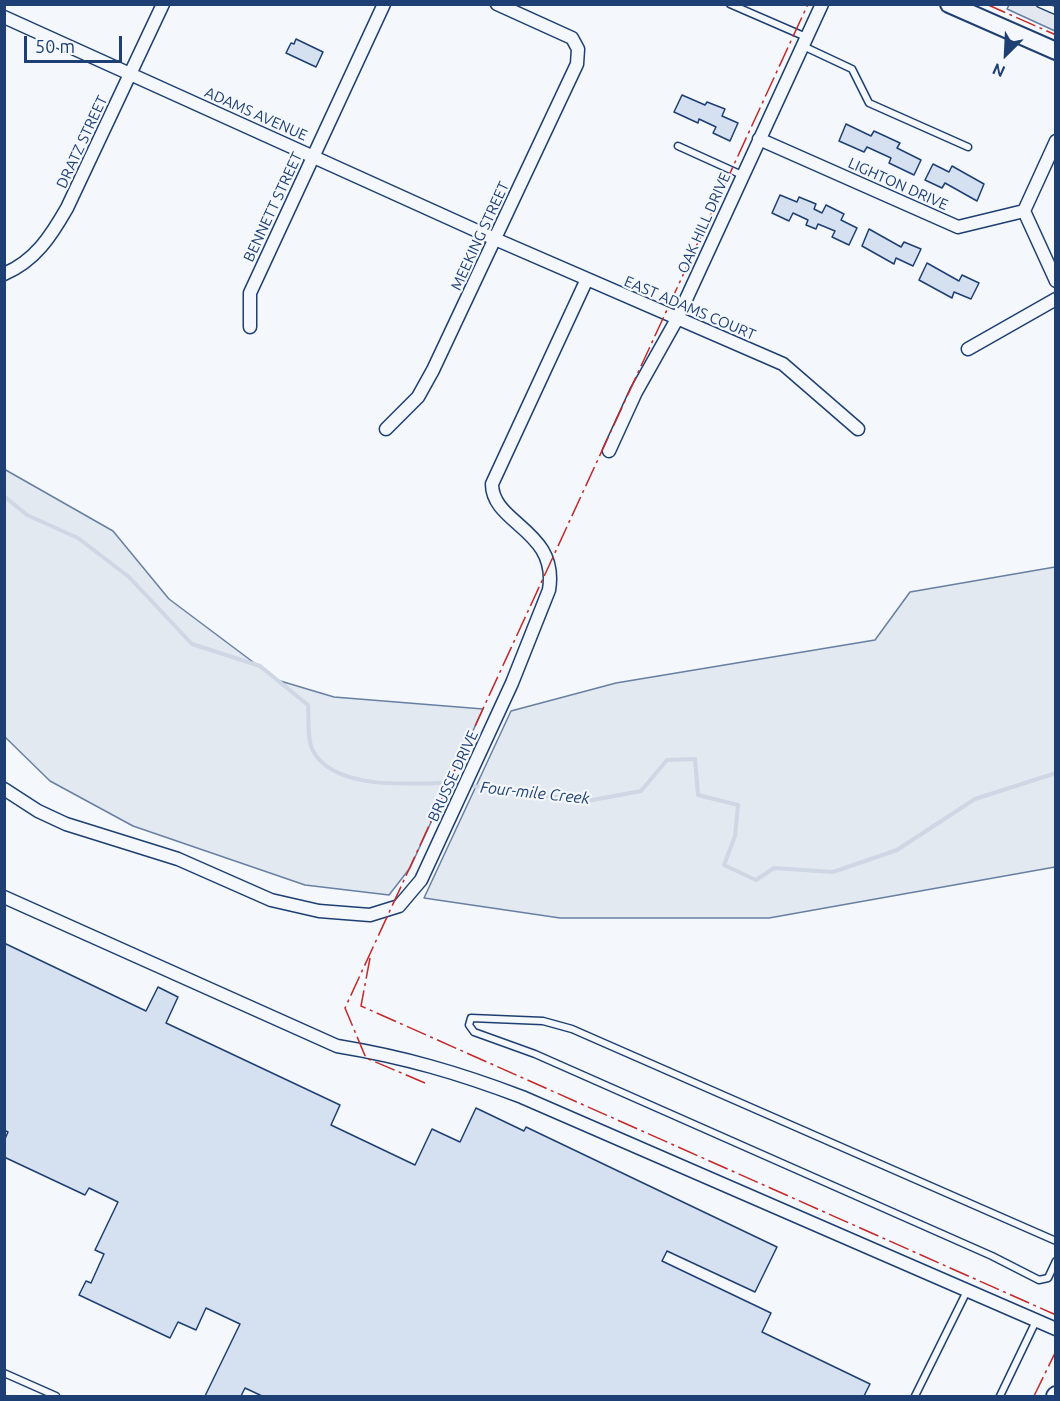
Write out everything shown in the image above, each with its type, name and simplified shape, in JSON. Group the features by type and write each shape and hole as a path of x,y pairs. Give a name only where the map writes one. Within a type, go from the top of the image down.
{"street":[{"name":"DRATZ STREET","path":"4,274 32,257 50,238 67,208 163,4"},
{"name":"BENNETT STREET","path":"250,327 250,293 384,4"},
{"name":"MEEKING STREET","path":"386,429 418,397 577,64 576,44 566,35 497,4"},
{"name":"OAK HILL DRIVE","path":"609,451 636,392 677,319 822,4"},
{"path":"949,4 1056,51"},
{"name":"ADAMS AVENUE","path":"4,17 495,239"},
{"name":"LIGHTON DRIVE","path":"759,139 958,227 1024,211"},
{"path":"1056,141 1024,211 1056,281"},
{"name":"EAST ADAMS COURT","path":"495,239 783,364 858,429"},
{"name":"BRUSSE DRIVE","path":"4,789 38,811 66,824 178,859 271,900 319,911 370,915 399,906 421,880 512,683 549,590 552,575 546,554 541,546 500,506 492,492 492,484 586,279"},
{"path":"968,349 1056,299"},
{"path":"4,897 315,1038 337,1046 395,1056 452,1071 522,1097 1056,1329"}],"lane":[{"path":"730,4 852,69 869,103 968,147"},
{"path":"1040,4 1056,11"},
{"path":"678,146 742,175"},
{"path":"1056,1241 572,1029 543,1021 471,1018 469,1025 474,1032 535,1054 992,1256 1039,1280 1048,1278 1056,1261"},
{"path":"915,1396 967,1291"},
{"path":"1000,1396 1036,1321"},
{"path":"4,1373 56,1396"}],"shaded area":[{"path":"1009,5 1055,5 1055,31 1007,9"},
{"path":"4,469 113,531 169,599 277,680 334,697 483,709 410,868 389,895 305,885 133,826 50,781 5,737"},
{"path":"1055,567 1055,867 769,918 560,918 424,898 511,711 616,683 875,640 910,592"}],"building":[{"path":"296,39 323,52 316,67 286,53"},
{"path":"682,95 705,105 707,102 725,109 722,116 738,123 730,141 713,133 716,127 699,119 698,123 674,112"},
{"path":"846,124 871,136 874,131 900,143 897,148 921,160 914,175 889,163 891,158 867,147 864,152 839,141"},
{"path":"933,164 949,172 952,166 984,184 977,201 945,183 942,188 925,180"},
{"path":"780,195 797,202 799,197 816,204 814,209 822,213 826,205 844,214 841,220 857,228 849,245 832,237 835,231 818,224 816,229 806,225 808,220 793,213 789,221 772,213"},
{"path":"869,229 901,247 904,242 921,249 913,266 896,258 894,264 862,246"},
{"path":"927,263 959,281 962,275 979,283 971,299 954,292 952,298 919,280"},
{"path":"4,943 146,1011 158,987 178,997 166,1023 340,1105 331,1125 415,1165 432,1129 460,1142 476,1108 524,1131 526,1127 777,1247 755,1292 667,1251 662,1261 771,1313 762,1332 870,1384 864,1396 262,1396 245,1388 241,1396 205,1396 240,1324 206,1308 196,1330 178,1322 170,1338 79,1295 86,1281 91,1283 104,1254 95,1250 118,1202 89,1188 85,1195 4,1157 4,1141 8,1132 4,1130"}],"waterway":[{"name":"Four-mile Creek","path":"4,496 27,515 78,538 129,577 192,644 260,666 308,705 311,747 324,764 340,774 380,783 461,782"},
{"name":"Four-mile Creek","path":"472,786 587,801 641,791 667,760 695,759 698,795 738,805 735,836 724,865 756,880 774,868 833,872 897,850 975,799 1056,773"}],"power":[{"path":"425,1083 366,1058 345,1008 808,4"},
{"path":"986,4 1056,35"},
{"path":"370,958 361,1006 1056,1315"},
{"path":"1034,1396 1056,1351"}]}
